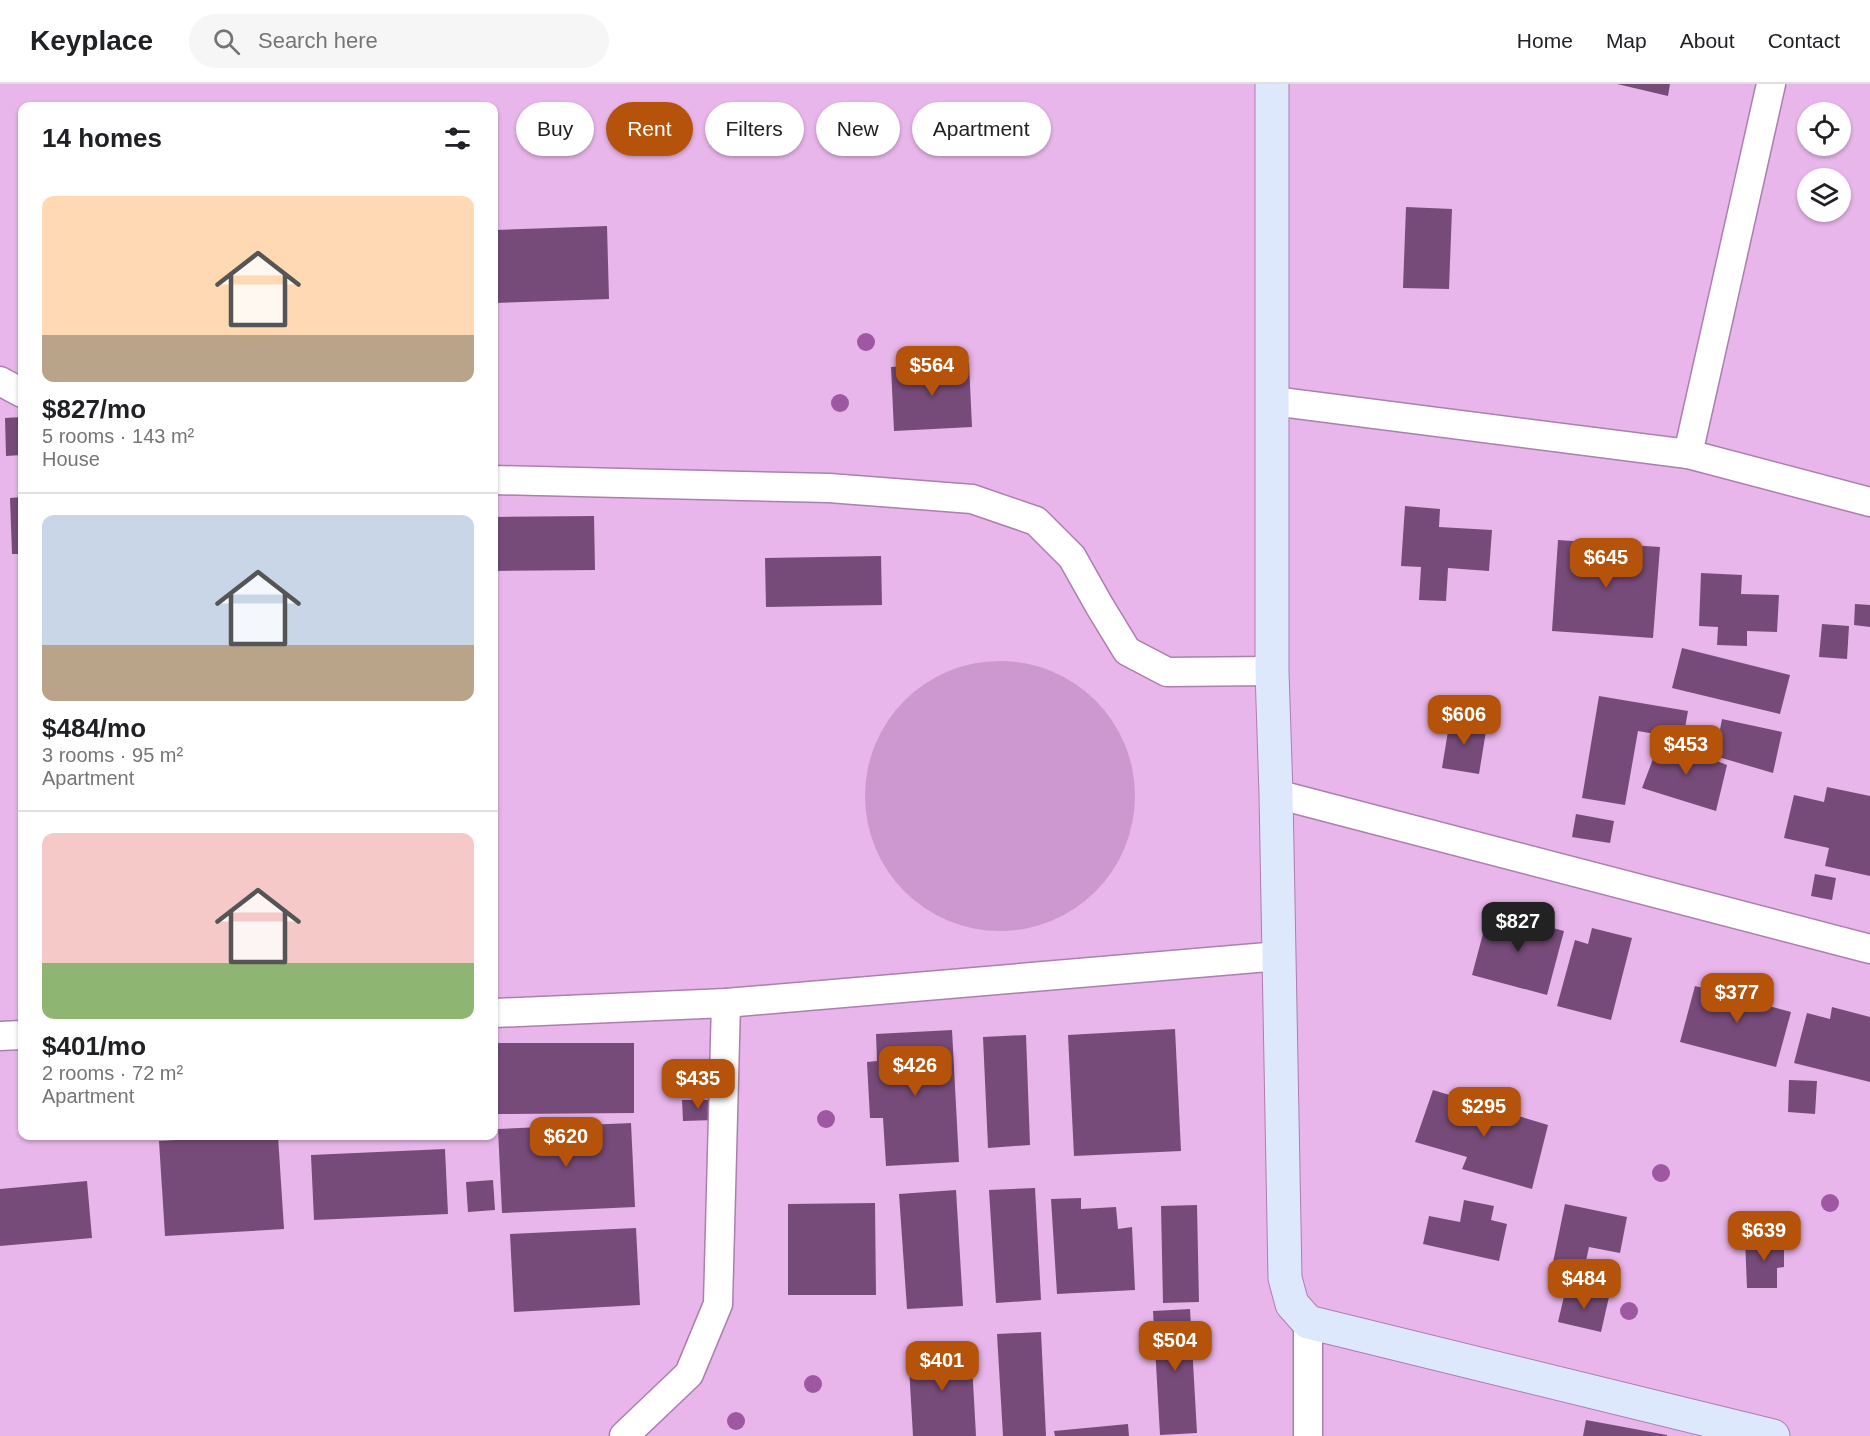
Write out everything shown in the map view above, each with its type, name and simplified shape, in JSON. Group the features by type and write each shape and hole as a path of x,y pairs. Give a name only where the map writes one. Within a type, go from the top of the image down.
{"street":[{"path":"1272,84 1272,670 1285,1278 1292,1304 1308,1322 1773,1436"},
{"path":"1688,454 1771,84"},
{"path":"0,381 18,391"},
{"path":"1273,401 1688,454 1870,502"},
{"path":"498,480 829,488 972,499 1036,521 1072,557 1128,651 1167,672 1272,670"},
{"path":"1276,794 1870,949"},
{"path":"498,1013 726,1003 1279,956"},
{"path":"624,1436 689,1374 718,1304 726,1003"},
{"path":"0,1036 18,1035"},
{"path":"1308,1322 1308,1436"}],"shaded area":[{"path":"1000,661 1026,664 1052,671 1075,684 1096,700 1112,721 1125,744 1132,770 1135,796 1132,822 1125,848 1112,871 1096,892 1075,908 1052,921 1026,928 1000,931 974,928 948,921 925,908 904,892 888,871 875,848 868,822 865,796 868,770 875,744 888,721 904,700 925,684 948,671 974,664"}],"building":[{"path":"1617,84 1670,84 1668,96"},
{"path":"1406,207 1452,209 1449,289 1403,288"},
{"path":"607,226 609,299 498,303 498,230"},
{"path":"969,363 972,427 894,431 891,367"},
{"path":"18,417 18,455 6,456 5,418"},
{"path":"18,497 18,554 12,554 10,498"},
{"path":"1405,506 1440,509 1439,527 1492,530 1489,571 1448,568 1446,601 1419,600 1421,567 1401,566"},
{"path":"594,516 595,570 498,571 498,517"},
{"path":"1558,540 1660,547 1653,638 1552,631"},
{"path":"881,556 882,605 766,607 765,558"},
{"path":"1701,573 1742,575 1741,594 1779,595 1777,632 1747,631 1747,646 1717,645 1718,627 1699,626"},
{"path":"1855,604 1870,605 1870,627 1854,625"},
{"path":"1822,624 1849,626 1847,659 1819,657"},
{"path":"1682,648 1790,675 1780,714 1672,688"},
{"path":"1599,696 1688,711 1683,739 1638,731 1625,805 1582,798"},
{"path":"1450,719 1487,725 1479,774 1442,768"},
{"path":"1722,719 1782,732 1773,773 1715,756"},
{"path":"1659,743 1693,751 1727,765 1716,811 1642,788"},
{"path":"1827,787 1870,796 1870,876 1825,866 1829,848 1784,838 1794,795 1824,802"},
{"path":"1576,814 1614,821 1610,843 1572,837"},
{"path":"1815,874 1836,878 1832,900 1811,896"},
{"path":"1489,911 1564,931 1547,995 1472,975"},
{"path":"1592,928 1632,938 1611,1020 1557,1006 1575,940 1588,944"},
{"path":"1738,985 1772,993 1769,1006 1791,1012 1776,1067 1680,1042 1695,986 1735,996"},
{"path":"1832,1007 1870,1017 1870,1082 1794,1063 1807,1013 1830,1019"},
{"path":"1175,1029 1181,1151 1074,1156 1068,1035"},
{"path":"952,1030 959,1162 886,1166 883,1118 870,1118 867,1062 877,1061 876,1034"},
{"path":"1026,1035 1030,1145 988,1148 983,1037"},
{"path":"498,1043 634,1043 634,1113 498,1114"},
{"path":"1789,1080 1817,1081 1815,1114 1788,1112"},
{"path":"1433,1090 1548,1125 1532,1189 1462,1169 1467,1157 1415,1142"},
{"path":"682,1100 714,1100 715,1120 683,1121"},
{"path":"631,1123 635,1207 502,1213 498,1129"},
{"path":"278,1140 284,1229 165,1236 159,1141"},
{"path":"445,1149 448,1214 314,1220 311,1155"},
{"path":"493,1180 495,1210 468,1212 466,1182"},
{"path":"87,1181 92,1238 0,1246 0,1189"},
{"path":"1035,1188 1041,1300 996,1303 989,1190"},
{"path":"956,1190 963,1306 907,1309 899,1194"},
{"path":"1081,1198 1081,1209 1116,1207 1118,1229 1132,1227 1135,1290 1057,1294 1051,1199"},
{"path":"1464,1200 1494,1206 1491,1220 1507,1224 1499,1261 1423,1244 1429,1216 1460,1222"},
{"path":"875,1203 876,1295 788,1295 788,1204"},
{"path":"1565,1204 1627,1217 1620,1253 1589,1247 1582,1279 1551,1272"},
{"path":"1197,1205 1199,1302 1163,1303 1161,1206"},
{"path":"636,1228 640,1305 514,1312 510,1234"},
{"path":"1784,1237 1784,1267 1777,1268 1777,1288 1747,1288 1745,1239"},
{"path":"1566,1288 1609,1297 1601,1332 1558,1322"},
{"path":"1190,1309 1197,1433 1160,1435 1153,1311"},
{"path":"1041,1332 1046,1436 1003,1436 997,1334"},
{"path":"971,1346 976,1436 913,1436 908,1350"},
{"path":"1586,1420 1667,1435 1667,1436 1583,1436"},
{"path":"1128,1424 1129,1436 1055,1436 1054,1431"}]}
